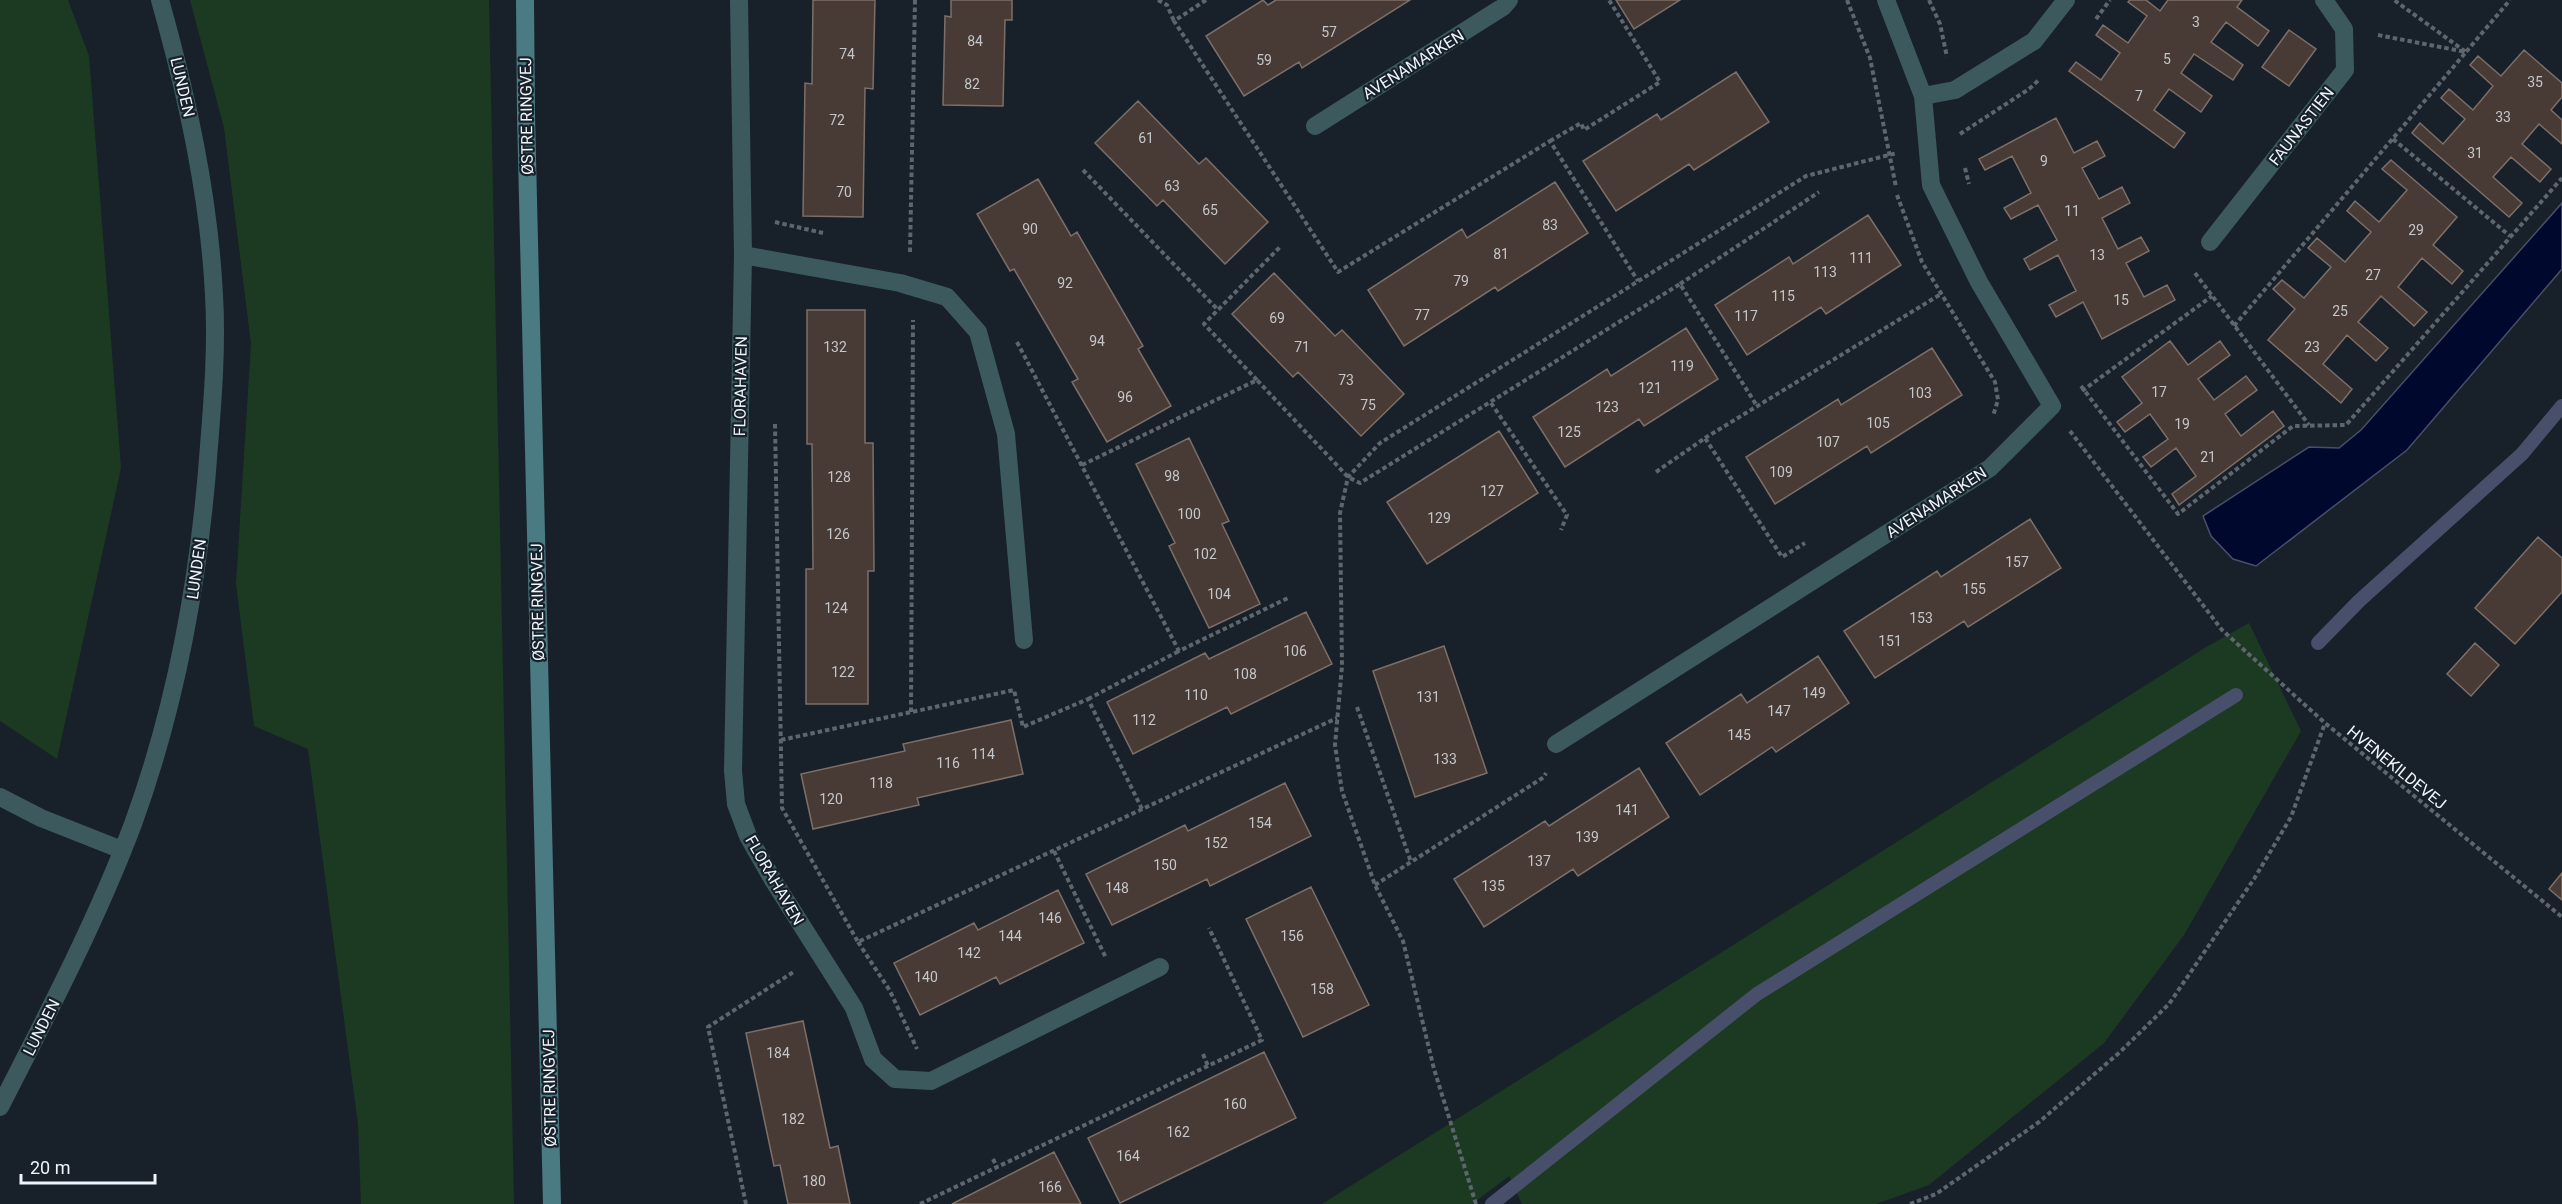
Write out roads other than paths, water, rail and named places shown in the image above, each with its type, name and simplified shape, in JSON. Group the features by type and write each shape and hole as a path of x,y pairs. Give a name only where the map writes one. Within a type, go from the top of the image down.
{"main road":[{"name":"ØSTRE RINGVEJ","path":"525,0 526,151 552,1204"}],"street":[{"name":"LUNDEN","path":"0,1107 61,989 123,850 155,752 182,652 198,558 214,385 214,295 203,188 184,84 160,0"},
{"name":"FLORAHAVEN","path":"739,0 743,255 733,771 736,804 748,836 773,880 854,1008 873,1059 895,1080 931,1081 1160,967"},
{"name":"AVENAMARKEN","path":"1315,126 1503,7 1509,0"},
{"path":"1886,0 1923,96 1955,90 2034,41 2066,0"},
{"name":"FAUNASTIEN","path":"2210,242 2345,70 2344,29 2324,0"},
{"name":"AVENAMARKEN","path":"1556,744 1990,468 2052,406 1979,282 1931,185 1923,96"},
{"path":"743,255 900,283 946,297 978,332 1006,434 1024,640"},
{"path":"0,797 41,818 123,850"}],"water":[{"path":"2562,203 2562,269 2407,450 2256,566 2233,559 2211,536 2203,516 2309,447 2339,448 2361,430"}],"waterway":[{"path":"2318,643 2359,601 2522,454 2562,406"},
{"path":"1492,1204 1757,994 2236,695"}]}
